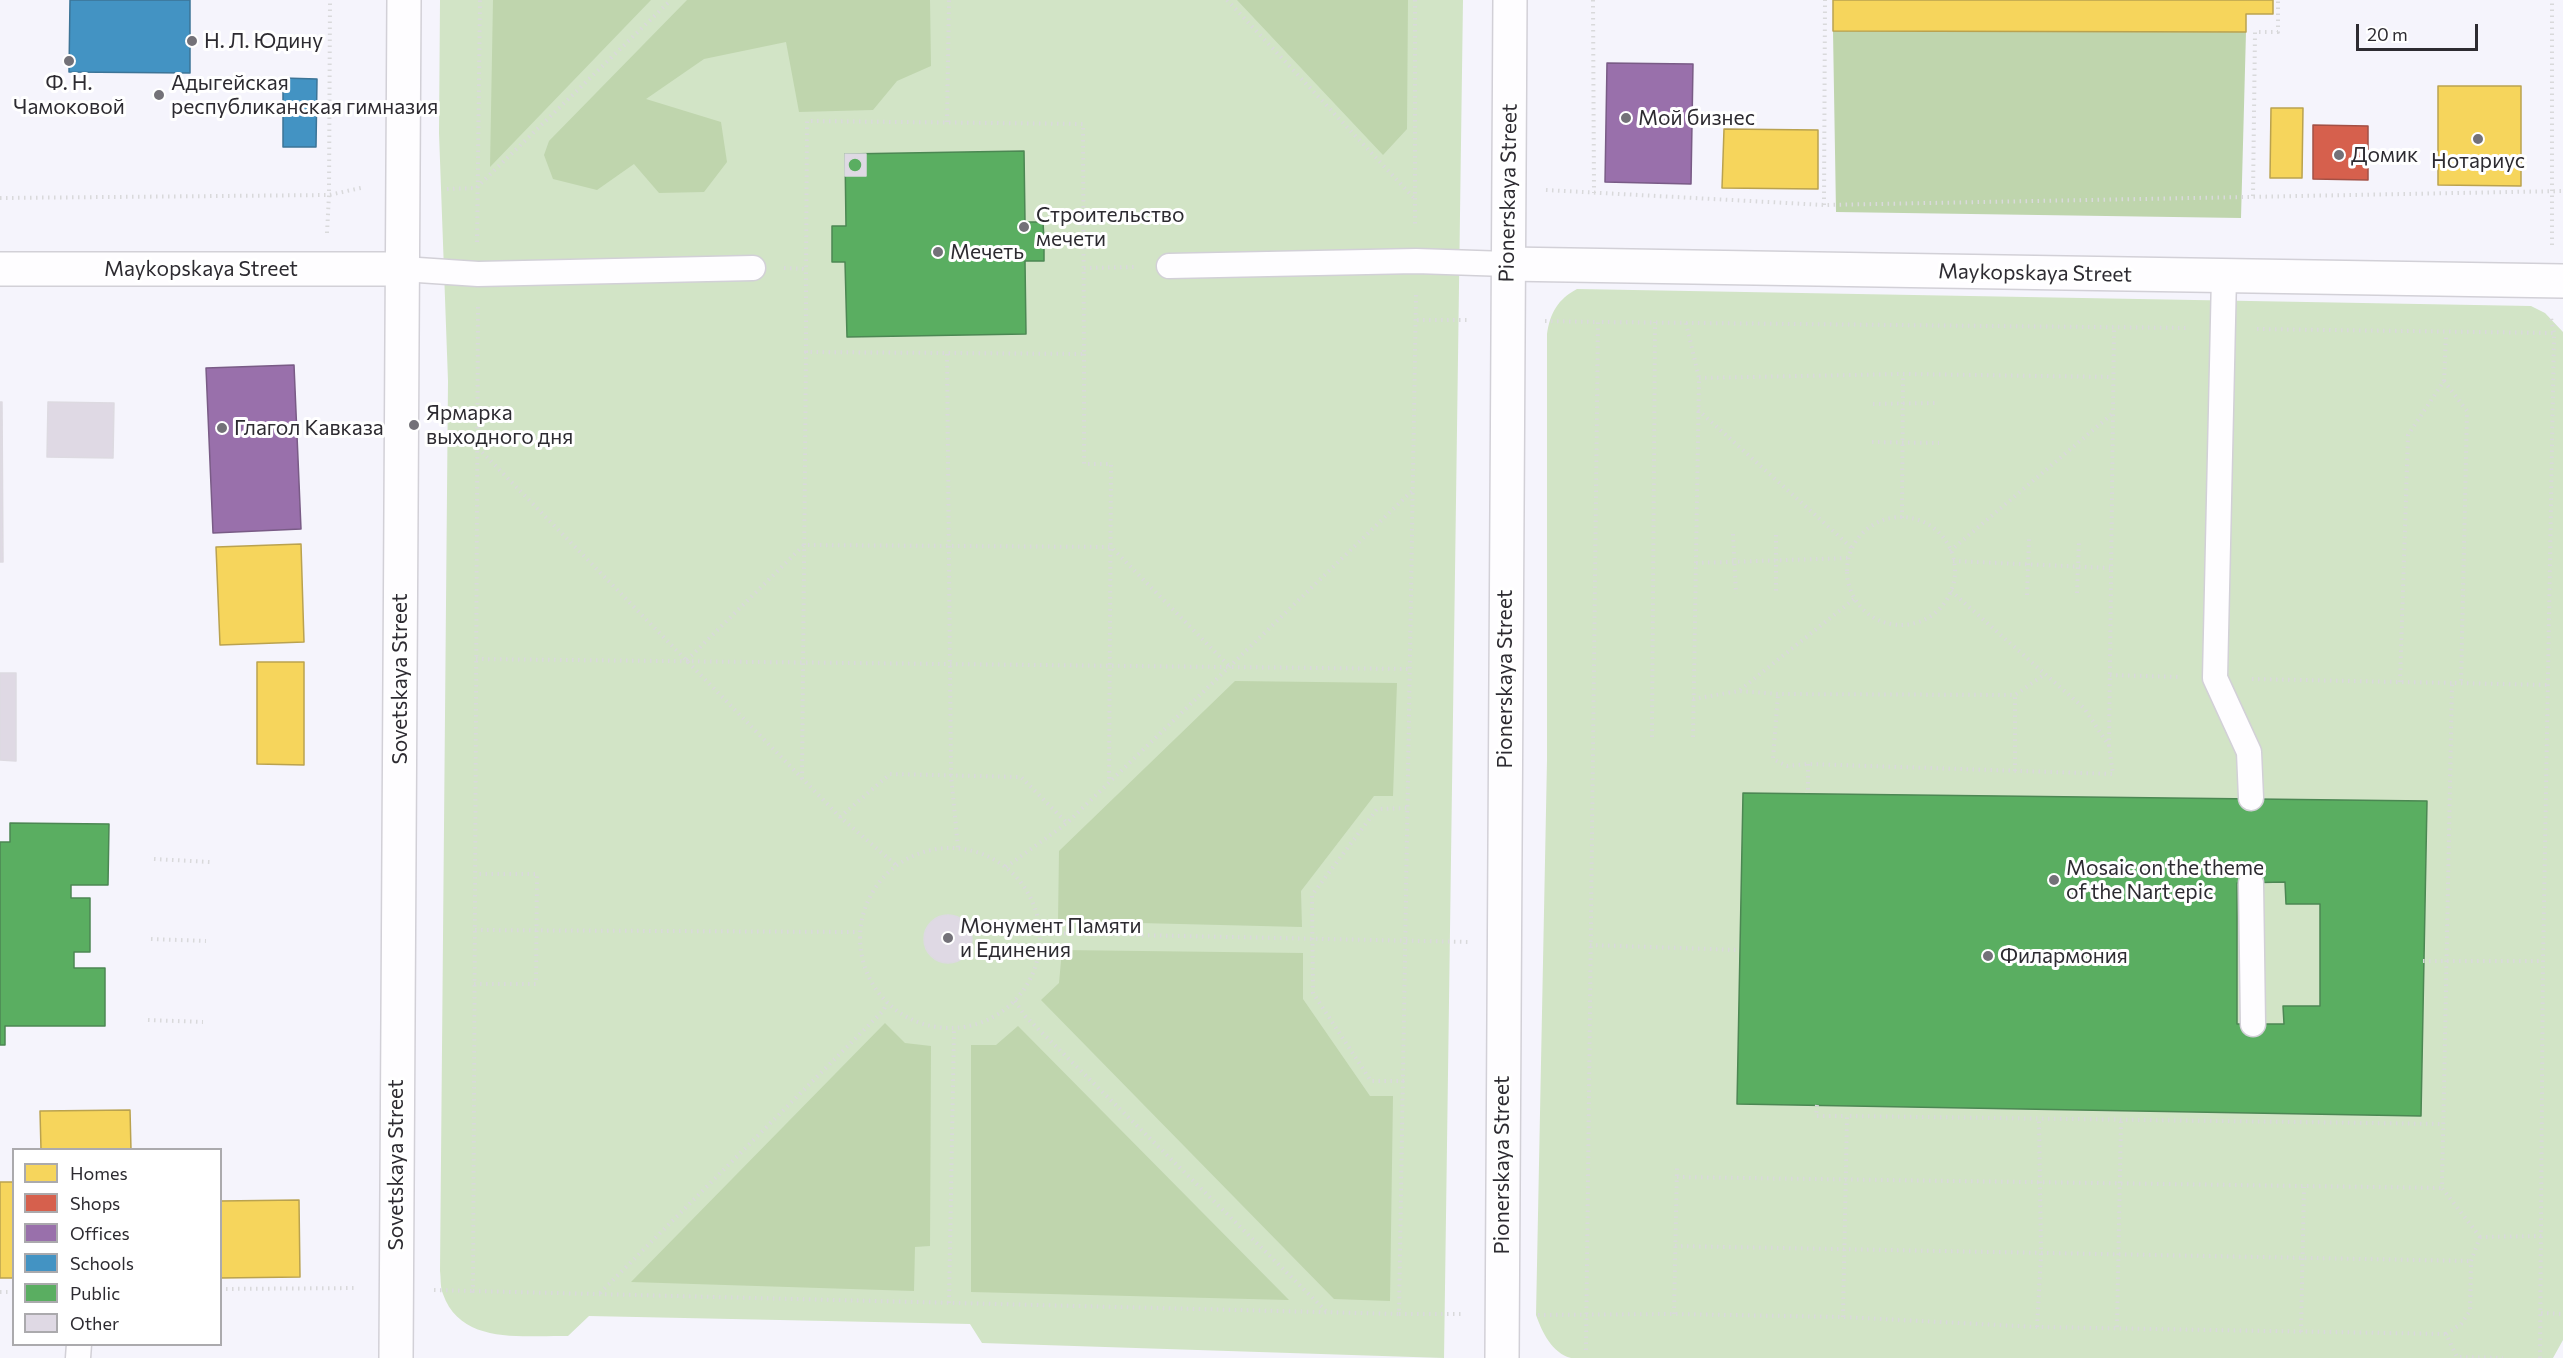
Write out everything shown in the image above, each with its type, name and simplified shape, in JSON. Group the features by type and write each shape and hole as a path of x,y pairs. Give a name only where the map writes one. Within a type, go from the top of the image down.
{"street":[{"name":"Sovetskaya Street","path":"396,1358 404,0"},
{"name":"Pionerskaya Street","path":"1502,1358 1506,264 1510,0"},
{"name":"Maykopskaya Street","path":"1506,264 2563,280"},
{"name":"Maykopskaya Street","path":"0,269 403,269"}],"lane":[{"path":"1169,267 1416,261 1506,264"},
{"path":"403,269 478,274 753,268"},
{"path":"2224,276 2215,678 2249,752 2251,798"},
{"path":"2251,882 2253,1024"}],"path":[{"path":"327,234 330,0"},
{"path":"480,0 476,188 478,447 473,1291 1399,1314 1416,261 1414,0"},
{"path":"447,189 476,188 671,0"},
{"path":"947,122 949,0"},
{"path":"1227,0 1414,198"},
{"path":"1593,0 1594,193"},
{"path":"1824,204 1825,0"},
{"path":"2253,196 2255,32 2278,32 2278,0"},
{"path":"2552,0 2552,246"},
{"path":"802,779 807,121 1083,123 1084,464 1111,464 1109,783"},
{"path":"0,198 329,195 365,187"},
{"path":"1545,190 1824,204 2563,191"},
{"path":"1084,268 1169,267"},
{"path":"753,268 807,268"},
{"path":"2540,1358 2543,1236 2543,961 2554,333 2551,315"},
{"path":"1586,1350 1598,322 2223,329 2446,334 2554,333"},
{"path":"1652,737 1655,322"},
{"path":"1686,323 1699,378 1693,738"},
{"path":"1778,694 1773,759 1787,766 1808,764 2114,774 2109,746 2114,328"},
{"path":"2400,682 2408,435 2444,381 2446,334"},
{"path":"806,352 1084,354"},
{"path":"947,354 951,775 958,848"},
{"path":"1699,378 1903,374 2113,376"},
{"path":"1902,518 1903,374"},
{"path":"2444,381 2467,411 2461,683"},
{"path":"1873,404 1936,403"},
{"path":"1697,409 1852,548"},
{"path":"1950,551 2113,414"},
{"path":"1872,442 1939,443"},
{"path":"478,447 802,779 840,817 896,865"},
{"path":"1006,867 1067,823 1413,490"},
{"path":"1902,518 1914,518 1931,526 1945,539 1953,561 1954,575 1951,591 1942,606 1929,618 1913,624 1896,625 1880,621 1865,612 1854,599 1848,583 1849,558 1862,532 1877,522 1902,518"},
{"path":"1733,534 1736,594"},
{"path":"1776,535 1776,593"},
{"path":"2027,595 2029,539"},
{"path":"2077,593 2079,539"},
{"path":"687,660 804,545 949,546 1111,548 1229,666"},
{"path":"1696,563 1849,558"},
{"path":"1953,561 2110,568"},
{"path":"1951,591 2084,708 2109,746"},
{"path":"1739,691 1854,599"},
{"path":"476,658 1411,669"},
{"path":"1693,699 1739,691 1778,694 2015,695 2045,674"},
{"path":"2110,675 2149,676"},
{"path":"2290,680 2547,685"},
{"path":"2452,683 2442,1188 2480,1237"},
{"path":"2015,695 2015,771"},
{"path":"1808,764 1808,794"},
{"path":"840,817 890,774 951,775 1021,777 1067,823"},
{"path":"1404,1081 1371,1081 1313,993 1312,895 1377,809 1408,808"},
{"path":"958,848 983,855 1006,867 1021,884 1036,908 1040,933 1039,952 1030,978 1015,1001 997,1015 976,1025 954,1029 929,1027 906,1018 887,1003 867,973 861,956 859,932 866,905 879,883 896,865 915,855 958,848"},
{"path":"154,859 210,862"},
{"path":"474,984 536,984 537,930 537,874 475,874"},
{"path":"475,930 859,932"},
{"path":"1040,933 1504,942"},
{"path":"151,939 206,941"},
{"path":"1590,945 1739,950"},
{"path":"2423,962 2543,961"},
{"path":"1015,1001 1034,1024 1327,1312"},
{"path":"599,1294 883,1011 887,1003"},
{"path":"148,1020 203,1022"},
{"path":"949,1303 954,1029"},
{"path":"1817,1105 1816,1116 2444,1124"},
{"path":"1843,1317 1847,1116"},
{"path":"2037,1327 2041,1255 2039,1118"},
{"path":"2117,1327 2121,1119"},
{"path":"1674,1314 1677,1166"},
{"path":"1677,1177 2442,1188"},
{"path":"2301,1332 2304,1187"},
{"path":"2480,1237 2543,1236"},
{"path":"1586,1316 1674,1314 1843,1317 2037,1327 2446,1334 2461,1323 2470,1311 2471,1261 2480,1237"},
{"path":"1675,1246 2041,1255 2471,1261"},
{"path":"222,1289 319,1287"},
{"path":"2541,1313 2563,1314"},
{"path":"2446,1334 2457,1357 2503,1358"}],"green space":[{"path":"440,0 1463,0 1444,1358 982,1343 970,1324 589,1316 568,1336 514,1336 479,1330 464,1322 452,1311 442,1291 440,1271 448,381 439,133"},
{"path":"493,0 651,0 490,167"},
{"path":"687,0 930,0 931,66 897,81 873,110 799,112 786,42 704,59 646,99 721,122 727,162 704,192 659,193 634,164 597,190 553,179 544,155 549,141"},
{"path":"1237,0 1408,0 1407,129 1383,155"},
{"path":"1833,31 2246,32 2241,218 1836,212"},
{"path":"1577,289 2531,306 2545,313 2563,332 2563,1340 2553,1358 1571,1358 1553,1347 1536,1315 1547,760 1547,334 1556,307"},
{"path":"1235,681 1397,683 1393,796 1374,796 1301,891 1302,927 1058,921 1059,851"},
{"path":"1062,950 1303,953 1303,999 1370,1096 1393,1096 1390,1301 1334,1299 1041,1000 1059,983"},
{"path":"885,1023 905,1043 931,1046 930,1246 915,1247 914,1291 631,1282"},
{"path":"1018,1026 1289,1300 971,1292 971,1045 996,1045"}],"building: Homes":[{"path":"1833,0 2273,0 2273,14 2246,14 2246,32 1833,31"},
{"path":"2438,86 2521,86 2521,186 2438,185"},
{"path":"2271,108 2303,108 2302,178 2270,178"},
{"path":"1724,129 1818,130 1818,189 1722,188"},
{"path":"301,544 304,642 220,645 216,547"},
{"path":"257,662 304,662 304,765 257,764"},
{"path":"130,1110 131,1148 41,1148 40,1111"},
{"path":"0,1182 12,1182 12,1278 0,1278"},
{"path":"299,1200 300,1277 222,1278 222,1201"}],"building: Shops":[{"path":"2313,125 2368,126 2368,180 2313,179"}],"building: Offices":[{"path":"1607,63 1693,64 1691,184 1605,182"},
{"path":"294,365 301,529 213,533 206,368"}],"building: Schools":[{"path":"70,0 190,0 190,73 69,72"},
{"path":"283,78 317,79 316,147 283,147"}],"building: Public":[{"name":"Мечеть","path":"1024,151 1025,222 1043,222 1044,240 1044,261 1025,261 1026,334 847,337 845,262 832,262 832,226 846,226 845,154"},
{"name":"Филармония","path":"1743,793 2427,801 2421,1116 1737,1104","holes":["2285,882 2286,904 2320,904 2320,1006 2283,1006 2284,1024 2237,1024 2237,883"]},
{"path":"10,823 109,824 108,885 71,885 71,898 90,898 90,952 74,952 74,968 105,968 105,1026 5,1026 5,1045 0,1045 0,842 10,842"}],"building: Other":[{"path":"845,154 866,154 866,176 845,176"},
{"path":"852,158 858,158 862,165 858,172 852,172 848,168 848,162"},
{"path":"0,402 2,402 3,562 0,562"},
{"path":"48,402 114,403 113,458 47,457"},
{"path":"0,673 16,673 16,761 0,760"},
{"path":"948,915 965,922 972,939 965,956 948,963 931,956 924,939 931,922"}],"place":[{"name":"Н. Л. Юдину","path":"192,41"},
{"name":"Ф. Н. Чамоковой","path":"69,61"},
{"name":"Адыгейская республиканская гимназия","path":"159,95"},
{"name":"Мой бизнес","path":"1626,118"},
{"name":"Нотариус","path":"2478,139"},
{"name":"Домик","path":"2339,155"},
{"name":"Строительство мечети","path":"1024,227"},
{"name":"Мечеть","path":"938,252"},
{"name":"Ярмарка выходного дня","path":"414,425"},
{"name":"Глагол Кавказа","path":"222,428"},
{"name":"Mosaic on the theme of the Nart epic","path":"2054,880"},
{"name":"Монумент Памяти и Единения","path":"948,938"},
{"name":"Филармония","path":"1988,956"}]}
